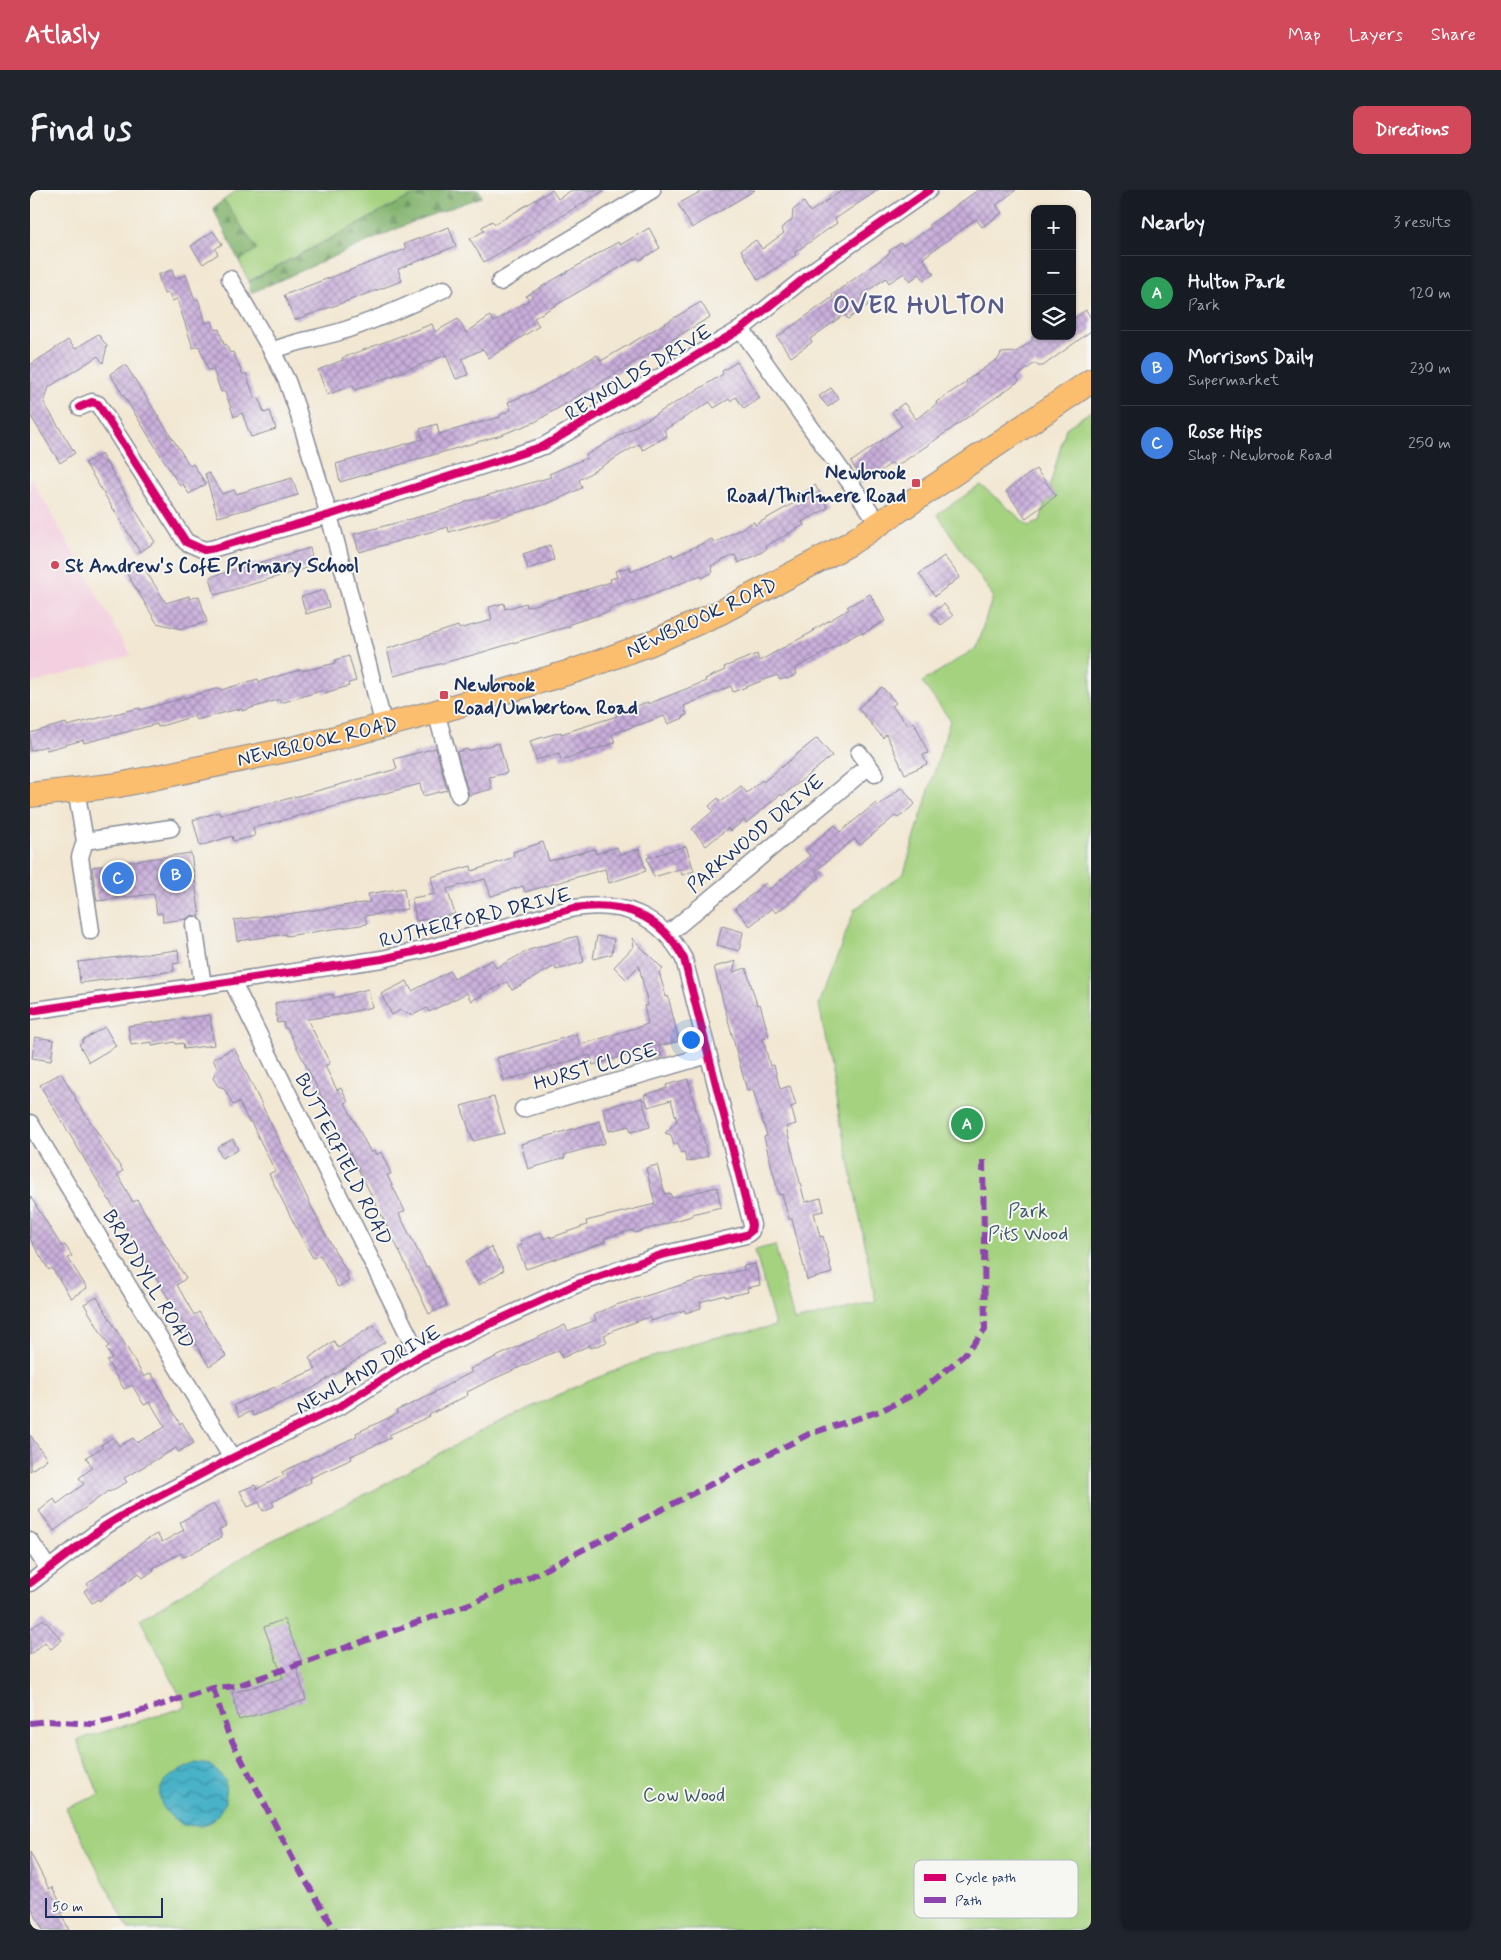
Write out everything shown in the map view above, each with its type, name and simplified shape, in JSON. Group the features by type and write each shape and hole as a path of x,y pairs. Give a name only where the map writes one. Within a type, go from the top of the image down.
{"highway":[{"name":"NEWBROOK ROAD","path":"30,795 119,785 296,748 436,712 577,670 649,644 721,612 849,544 880,525 1091,381"}],"street":[{"path":"500,282 652,190"},
{"name":"REYNOLDS DRIVE","path":"80,407 92,402 98,404 181,535 194,547 204,550 215,548 329,515 544,446 742,329 818,267 929,190"},
{"path":"230,279 272,351 298,409 329,515 384,726"},
{"path":"272,351 286,344 337,333 370,322 435,288"},
{"path":"742,329 880,525"},
{"path":"436,712 459,795"},
{"name":"PARKWOOD DRIVE","path":"668,934 868,764"},
{"path":"76,790 85,841 80,857 91,931"},
{"path":"85,841 171,828"},
{"name":"RUTHERFORD DRIVE","path":"30,1011 382,959 422,950 574,908 593,905 634,912 652,920 668,934 684,959 752,1225 751,1231 746,1235"},
{"path":"194,925 203,986"},
{"name":"BUTTERFIELD ROAD","path":"232,981 419,1356"},
{"name":"HURST CLOSE","path":"523,1108 708,1055"},
{"name":"BRADDYLL ROAD","path":"30,1123 232,1458"},
{"name":"NEWLAND DRIVE","path":"30,1584 48,1568 118,1518 232,1458 342,1405 419,1356 575,1285 661,1255 746,1235"},
{"path":"30,1541 48,1568"}],"shaded area":[{"name":"St Andrew's CofE Primary School","path":"30,476 131,655 30,684"}],"green space":[{"path":"237,190 442,190 409,197 249,281 239,261 257,249 224,200"},
{"path":"442,190 479,190 482,197 417,220 251,293 249,282 409,197"},
{"path":"224,200 257,249 239,261 213,208"},
{"path":"1091,411 1091,1930 129,1930 66,1808 99,1795 77,1740 186,1707 140,1619 263,1545 374,1490 486,1428 589,1381 637,1362 708,1339 775,1326 755,1250 775,1245 794,1321 876,1302 819,1004 855,909 904,873 950,720 922,682 976,648 993,596 937,514 981,485 1029,526 1040,521 1066,428"}],"water":[{"path":"196,1763 211,1765 225,1780 226,1802 214,1820 203,1826 183,1825 165,1810 160,1801 162,1786 167,1780 181,1770"}],"building":[{"path":"552,190 558,199 572,190 605,190 484,262 470,239 484,231 482,227 492,221 495,224"},
{"path":"704,190 755,190 692,228 678,204"},
{"path":"843,190 878,190 835,219 837,223 794,253 796,255 758,280 741,250 756,240 762,249 784,233 781,228 792,220 793,210 804,202 810,212"},
{"path":"978,190 1016,190 996,205 1002,213 982,227 976,219 923,258 934,274 924,280 920,274 910,281 904,273 889,283 886,278 862,295 868,305 848,319 845,314 810,339 812,342 791,357 777,337 833,297 832,295 890,253 889,251 901,243 903,246 931,227 929,225"},
{"path":"449,227 456,246 398,269 402,281 295,320 284,295 406,249 404,244"},
{"path":"649,228 660,248 640,260 638,257 534,318 539,326 489,358 483,349 462,359 468,375 456,379 446,355 355,390 353,385 327,395 318,370 343,360 342,358 432,324 435,332 458,319 466,333 490,316 494,322 529,300 526,296 618,242 620,245"},
{"path":"213,231 222,244 215,249 218,254 203,264 191,246"},
{"path":"172,270 175,279 186,275 195,300 198,299 206,323 212,321 215,330 219,329 224,345 226,344 230,353 233,352 243,375 246,373 255,399 259,398 264,413 270,411 276,429 251,437 242,413 234,417 225,391 221,392 213,369 208,370 199,346 193,348 177,299 172,301 169,293 164,294 158,275"},
{"path":"701,302 710,317 535,422 498,436 340,482 336,464 423,439 420,429 437,424 439,434 500,417 500,415 511,410 508,402 533,392 597,355 601,361"},
{"path":"1086,310 1091,318 1091,331 1043,366 1038,366 1035,363 1016,377 1019,381 895,467 892,463 864,482 851,462 902,426 892,412 904,403 916,419 937,404 936,402 999,358 1001,353 1016,352 1032,340 1076,340 1076,317"},
{"path":"98,334 107,346 103,363 98,356 49,387 44,403 75,453 60,463 30,415 30,365 68,340 75,349"},
{"path":"737,362 760,398 744,409 736,397 714,408 710,402 664,430 667,436 643,450 639,444 579,480 582,488 547,504 449,532 448,527 359,552 354,534 441,511 465,502 551,477 549,474 587,458 586,455 699,389 723,374 722,371"},
{"path":"125,364 190,466 193,464 206,484 189,494 183,484 180,486 110,374"},
{"path":"831,388 839,399 828,407 819,396"},
{"path":"101,454 155,542 140,552 85,463"},
{"path":"1036,469 1056,496 1026,518 1006,491"},
{"path":"209,473 222,494 235,490 236,494 292,478 298,495 218,517 205,474"},
{"path":"815,485 828,508 802,522 804,525 766,546 767,548 762,552 744,561 739,563 735,555 711,566 713,572 702,578 701,575 650,596 609,609 610,611 570,624 570,626 394,676 387,649 458,626 459,629 492,620 489,607 504,603 505,609 526,603 527,607 611,582 610,579 617,577 615,571 630,567 631,572 672,554 673,557 712,539 714,543 754,522 755,525 803,498 801,494"},
{"path":"550,545 554,560 528,569 523,554"},
{"path":"310,548 314,566 215,595 210,577"},
{"path":"944,556 960,577 935,596 919,574"},
{"path":"142,565 166,603 189,596 190,599 199,596 207,622 182,629 157,623 127,574"},
{"path":"324,590 329,607 306,614 301,597"},
{"path":"870,594 885,621 862,634 861,632 795,669 797,674 787,679 780,680 777,675 733,692 731,686 684,706 687,715 683,716 684,718 668,724 664,716 612,734 615,743 561,760 559,753 536,760 530,741 561,732 561,734 617,716 616,713 648,702 648,704 706,681 705,679 725,670 724,667 757,654 759,661 814,631 849,609 847,607"},
{"path":"944,604 953,616 941,625 932,613"},
{"path":"349,656 356,681 348,683 349,686 324,693 323,690 281,703 281,700 277,700 242,711 242,709 238,709 196,720 194,716 158,727 157,724 84,743 83,740 47,750 46,746 30,751 30,733 66,723 67,726 139,708 140,710 258,679 259,682 302,669 303,671 336,663 335,660"},
{"path":"882,687 896,703 892,706 908,725 914,722 928,753 923,755 927,764 905,774 886,734 883,738 858,708"},
{"path":"817,738 832,756 746,823 744,820 731,831 728,828 706,846 692,829 713,811 709,806 718,798 721,802 741,786 747,793"},
{"path":"499,743 507,773 489,777 492,789 469,795 457,752"},
{"path":"436,748 447,790 423,796 420,784 253,828 255,836 233,841 232,836 200,846 193,820 219,812 220,815 287,799 397,769 394,759"},
{"path":"902,787 915,804 898,818 895,816 860,845 854,839 815,871 820,877 776,913 772,908 750,926 735,908 766,883 770,889 810,856 805,850 835,825 840,832 876,803 878,806"},
{"path":"543,842 549,861 595,849 596,854 617,847 620,855 639,849 646,871 609,883 605,869 525,892 523,886 491,896 485,879 447,889 455,914 416,921 412,898 435,894 431,877 471,866 472,871 514,857 513,852"},
{"path":"686,846 694,871 682,875 680,869 654,877 647,858"},
{"path":"191,853 200,917 193,915 186,919 163,922 162,913 157,914 154,894 97,901 92,867"},
{"path":"404,888 407,909 365,916 367,924 237,941 234,920 370,902 368,894"},
{"path":"722,926 743,932 739,951 717,945"},
{"path":"577,936 584,962 556,970 555,966 512,990 507,982 471,1001 467,993 429,1012 427,1008 413,1015 400,1010 392,1015 381,994 407,981 412,991 450,971 454,979 492,960 496,968 529,950"},
{"path":"597,936 614,939 612,954 593,959"},
{"path":"632,938 663,969 659,972 666,997 668,996 679,1041 659,1046 662,1058 659,1059 641,1051 593,1065 590,1055 504,1081 497,1058 576,1034 580,1045 648,1024 644,1006 648,1005 639,966 626,979 614,967 634,946"},
{"path":"178,950 179,963 173,964 174,971 80,983 78,962"},
{"path":"736,961 733,972 746,968 757,1005 760,1004 769,1037 763,1039 770,1066 774,1065 780,1089 790,1086 796,1105 791,1107 796,1124 786,1127 805,1202 821,1198 824,1211 814,1213 820,1237 823,1236 832,1273 807,1280 792,1219 789,1219 782,1194 779,1195 764,1137 767,1136 753,1090 747,1091 714,967"},
{"path":"368,989 372,1007 338,1015 307,1019 330,1063 325,1066 337,1090 341,1088 348,1102 345,1103 371,1153 374,1151 376,1155 381,1152 391,1174 387,1175 405,1211 399,1214 447,1305 429,1314 394,1240 287,1028 285,1029 283,1022 277,1023 275,1003 333,994 334,998"},
{"path":"210,1015 214,1045 184,1049 183,1043 176,1044 175,1042 152,1046 152,1042 131,1045 128,1026"},
{"path":"105,1027 116,1046 89,1062 79,1044 83,1042 82,1040"},
{"path":"35,1037 54,1040 51,1061 32,1058"},
{"path":"234,1048 323,1230 348,1274 346,1275 349,1281 338,1287 320,1255 313,1258 299,1233 269,1174 275,1171 251,1122 249,1122 239,1102 233,1105 224,1088 218,1086 213,1078 217,1068 213,1059"},
{"path":"61,1073 75,1099 123,1171 117,1174 133,1202 137,1200 186,1278 177,1285 194,1315 199,1312 226,1356 209,1366 40,1085"},
{"path":"688,1079 708,1156 687,1162 684,1152 681,1153 678,1143 674,1145 671,1135 665,1133 677,1121 671,1100 648,1107 644,1095 667,1088 666,1085"},
{"path":"494,1097 505,1133 473,1141 461,1106"},
{"path":"642,1098 650,1127 631,1132 629,1126 609,1131 603,1108"},
{"path":"600,1121 605,1143 564,1155 565,1158 528,1169 521,1144"},
{"path":"233,1139 238,1150 222,1158 217,1147"},
{"path":"657,1165 665,1194 670,1193 672,1198 717,1187 721,1207 692,1214 692,1216 634,1233 633,1230 604,1238 605,1242 526,1269 517,1247 522,1245 520,1241 541,1232 544,1239 550,1236 550,1238 587,1225 586,1221 655,1204 646,1168"},
{"path":"30,1196 62,1247 65,1245 72,1256 68,1258 87,1288 71,1298 52,1268 49,1270 30,1239"},
{"path":"491,1247 504,1270 479,1285 465,1262"},
{"path":"755,1264 760,1285 747,1288 748,1292 725,1297 725,1295 700,1302 701,1308 685,1313 685,1310 651,1321 649,1317 604,1335 607,1342 591,1348 590,1345 562,1358 559,1350 491,1380 467,1392 468,1395 430,1416 389,1435 391,1438 351,1456 352,1459 310,1478 311,1482 272,1502 274,1506 263,1511 259,1502 248,1507 240,1491 255,1485 257,1489 284,1475 282,1472 357,1436 356,1433 397,1414 396,1411 435,1393 472,1372 470,1369 565,1325 568,1331 596,1320 594,1315 613,1306 701,1279 744,1270 743,1266"},
{"path":"97,1297 144,1377 151,1373 180,1424 182,1422 194,1443 178,1452 176,1448 124,1478 127,1482 108,1491 54,1531 39,1511 54,1499 57,1504 84,1484 79,1478 92,1468 86,1457 102,1448 101,1445 113,1437 119,1446 133,1438 137,1443 165,1427 150,1402 144,1405 132,1385 124,1389 107,1361 112,1358 106,1348 109,1346 84,1304"},
{"path":"374,1325 385,1342 313,1388 253,1416 251,1411 239,1417 234,1405 316,1369 309,1358 334,1341 338,1348"},
{"path":"30,1435 47,1459 30,1471"},
{"path":"214,1504 226,1526 219,1530 222,1537 184,1557 181,1553 153,1568 154,1570 143,1578 139,1573 99,1601 98,1599 92,1603 84,1591 89,1587 87,1584 146,1540 157,1534 162,1542 184,1530 180,1522"},
{"path":"43,1619 62,1640 51,1649 45,1642 30,1655 30,1630"},
{"path":"284,1619 301,1660 295,1662 306,1700 239,1720 232,1693 283,1678 264,1627"},
{"path":"30,1852 49,1889 52,1887 65,1911 61,1913 69,1930 43,1930 36,1917 30,1904"}],"marked path":[{"path":"30,1723 48,1721 92,1724 120,1718 213,1688 237,1686 475,1602 524,1580 809,1434 880,1411 921,1391 964,1355 985,1330 983,1157"},
{"path":"213,1688 228,1733 295,1863 335,1930"}],"cycle path":[{"path":"80,407 92,402 98,404 186,542 204,550 215,548 329,515 544,446 741,329 818,267 929,190"},
{"path":"30,1011 382,959 422,950 574,908 592,906 624,909 639,914 664,931 684,959 752,1225 751,1231 746,1235 661,1255 575,1285 419,1356 342,1405 232,1458 125,1514 105,1526 30,1583"}],"place":[{"name":"Newbrook Road/Thirlmere Road","path":"916,483"},
{"name":"St Andrew's CofE Primary School","path":"55,565"},
{"name":"Newbrook Road/Umberton Road","path":"444,695"},
{"name":"Morrisons Daily","path":"176,875"},
{"name":"Rose Hips","path":"118,878"},
{"name":"Hulton Park","path":"967,1124"}],"district":[{"name":"OVER HULTON","path":"919,304"}],"park label":[{"name":"Park Pits Wood","path":"1028,1222"},
{"name":"Cow Wood","path":"684,1794"}]}
